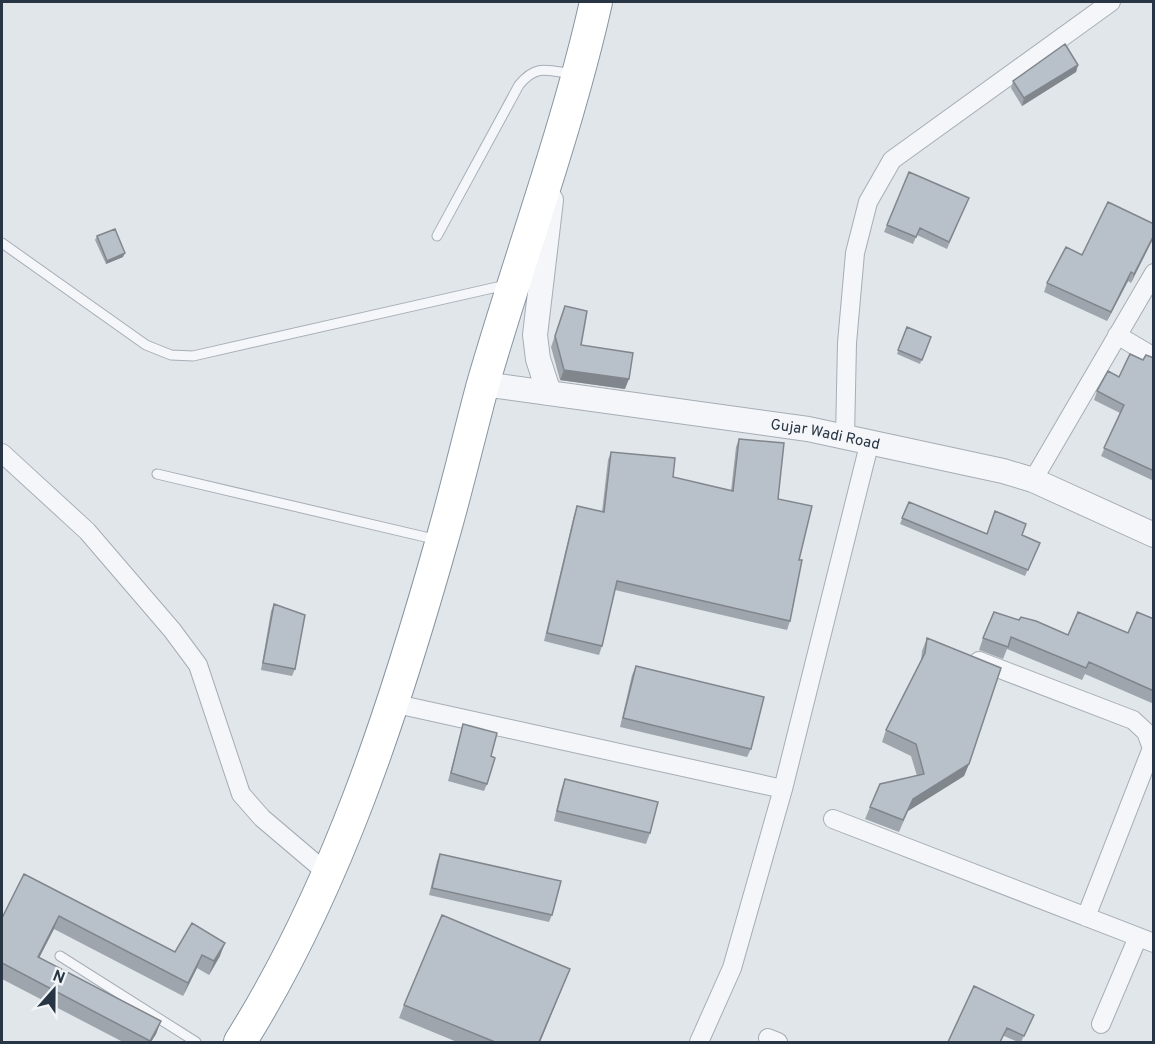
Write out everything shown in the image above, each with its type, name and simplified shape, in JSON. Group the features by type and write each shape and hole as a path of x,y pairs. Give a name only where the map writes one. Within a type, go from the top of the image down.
{"highway":[{"path":"240,1042 292,955 328,874 392,703 442,541 483,384 560,138 596,2"}],"street":[{"path":"845,437 847,343 855,253 868,202 892,160 1111,2"},
{"path":"549,393 538,360 535,335 541,271 560,138"},
{"path":"1032,480 1154,273"},
{"path":"1117,335 1154,357"},
{"name":"Gujar Wadi Road","path":"483,384 870,441 1003,471 1032,480 1154,535"},
{"path":"699,1042 732,968 783,789 870,441"},
{"path":"2,453 87,531 172,630 198,665 241,794 262,818 328,874"},
{"path":"968,658 1133,720 1146,732 1152,748 1086,917"},
{"path":"392,703 783,789"},
{"path":"833,819 1146,940 1101,1024"}],"lane":[{"path":"437,236 519,85 529,72 542,69 578,75"},
{"path":"2,243 146,345 171,355 193,356 515,284"},
{"path":"157,474 442,541"},
{"path":"60,956 196,1042"}],"building":[{"path":"1065,44 1078,65 1024,98 1013,81"},
{"path":"909,172 969,198 949,242 920,228 916,237 887,225"},
{"path":"1108,202 1154,224 1154,235 1134,274 1131,272 1111,312 1047,283 1066,247 1082,255"},
{"path":"115,229 125,253 107,261 97,236"},
{"path":"565,306 587,311 581,345 633,353 629,379 564,370 555,336"},
{"path":"907,327 931,337 922,360 898,350"},
{"path":"1130,354 1143,360 1146,355 1154,358 1154,471 1104,448 1124,405 1097,391 1108,371 1119,377"},
{"path":"739,439 784,443 778,499 812,506 799,560 802,560 790,621 617,581 602,646 547,633 577,506 604,512 611,452 675,458 673,477 733,491"},
{"path":"909,502 987,534 995,511 1026,524 1022,535 1040,543 1028,570 902,518"},
{"path":"274,604 305,615 295,669 263,663"},
{"path":"994,612 1019,620 1021,617 1036,621 1068,635 1078,612 1128,633 1137,612 1154,619 1154,691 1089,662 1086,668 1011,637 1008,647 983,638"},
{"path":"927,638 1001,668 969,764 913,799 903,820 870,807 880,784 924,774 916,744 886,730 925,653"},
{"path":"636,666 764,697 751,749 623,718"},
{"path":"463,724 497,733 491,756 495,758 487,784 451,773"},
{"path":"565,779 658,802 650,833 557,811"},
{"path":"440,854 561,881 552,915 432,888"},
{"path":"24,874 175,952 192,923 225,943 214,961 202,955 188,983 59,916 38,957 161,1021 150,1041 2,963 2,918"},
{"path":"442,915 570,969 539,1042 495,1042 404,1005"},
{"path":"974,986 1034,1015 1024,1036 1007,1028 1000,1042 948,1042"}]}
